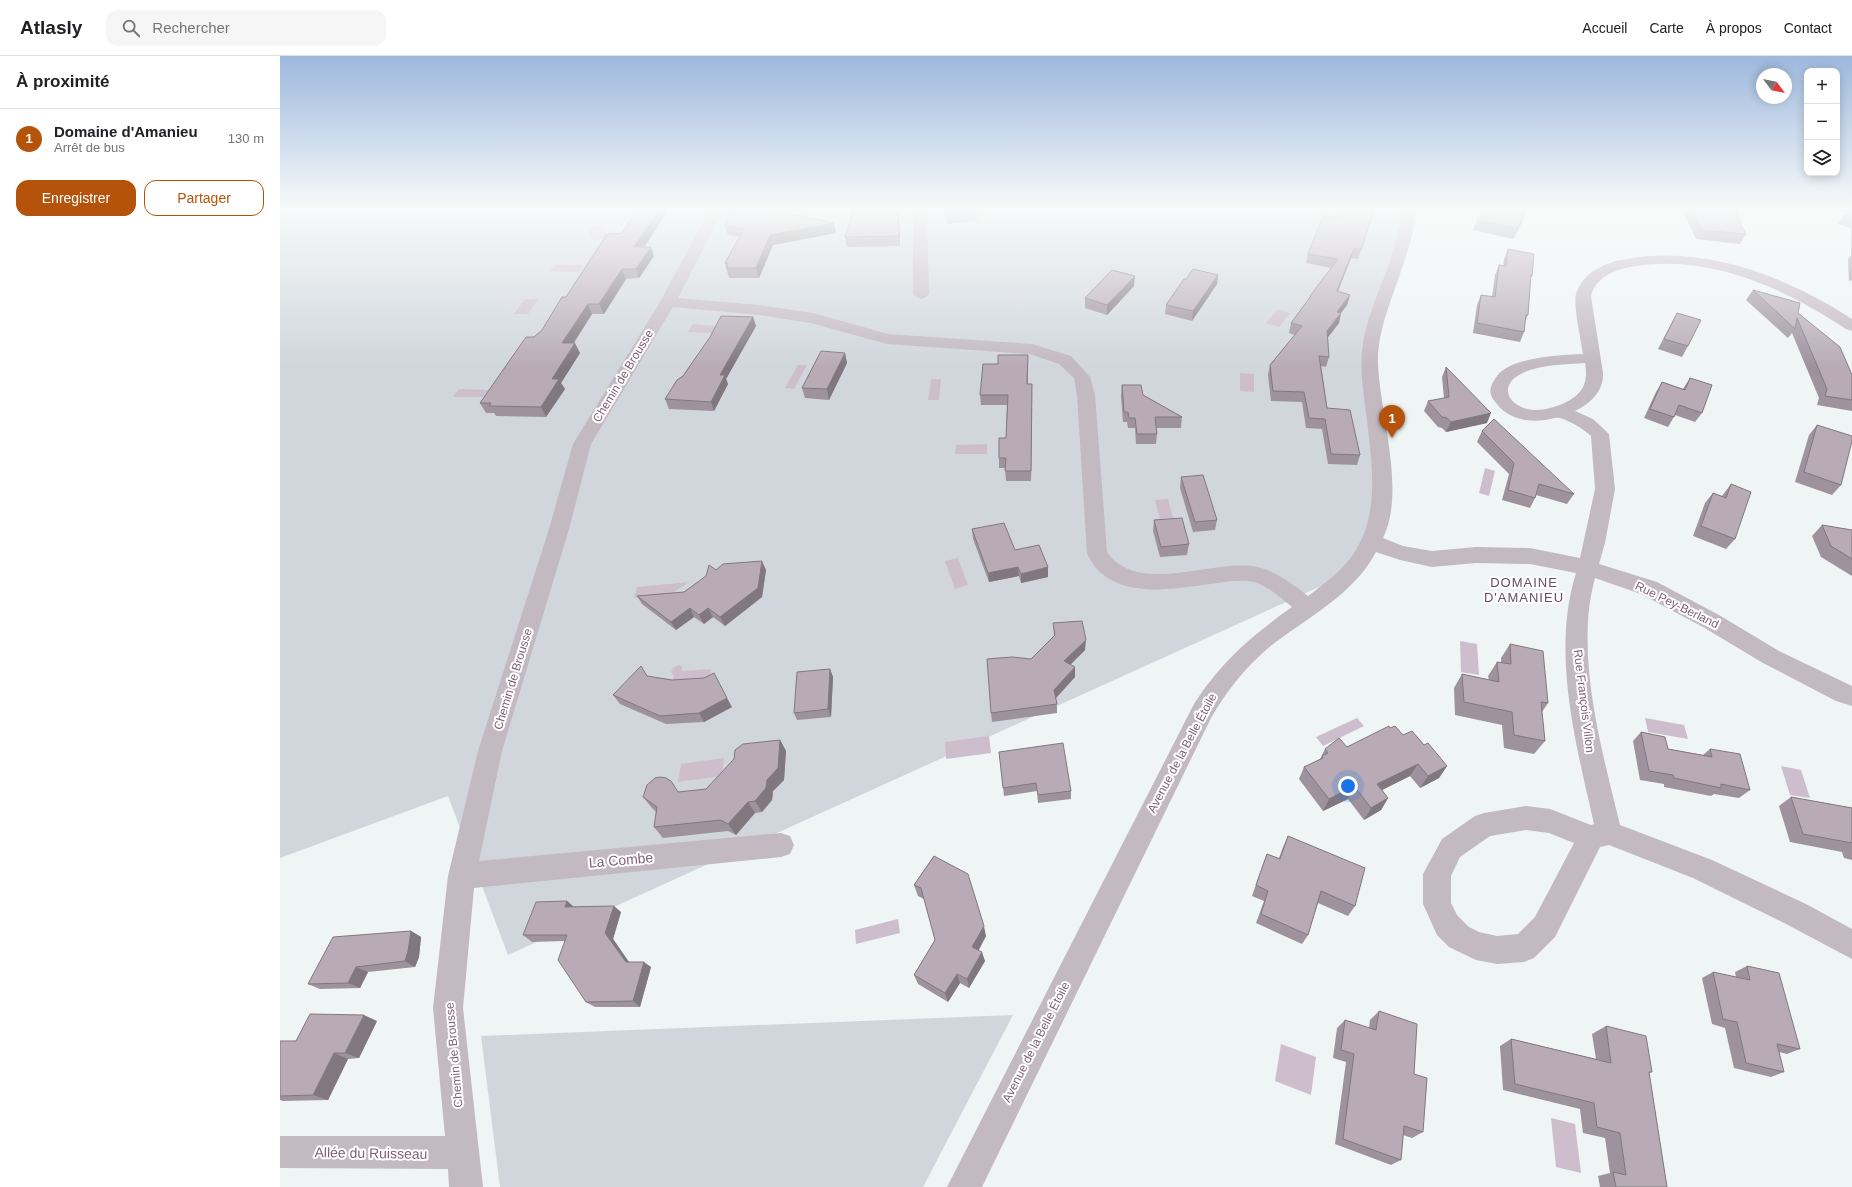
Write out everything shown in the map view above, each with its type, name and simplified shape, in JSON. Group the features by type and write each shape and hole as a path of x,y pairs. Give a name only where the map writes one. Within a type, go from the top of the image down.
{"street":[{"name":"Chemin de Brousse","path":"466,1187 448,1008 462,876 490,752 560,528 582,444 668,302 689,262"},
{"path":"921,262 921,294"},
{"name":"Avenue de la Belle Étoile","path":"964,1187 1202,711 1213,692 1241,659 1257,644 1350,573 1372,542 1380,513 1382,486 1370,362 1375,326 1396,262"},
{"path":"1592,358 1553,362 1514,369 1501,379 1498,390 1500,398 1513,409 1525,414 1537,416 1560,412 1588,395 1593,385 1595,376 1584,295 1590,281 1604,269 1634,262"},
{"path":"1691,262 1734,269 1767,280 1805,297 1836,314 1852,326"},
{"path":"668,302 759,310 813,318 887,339 1032,349 1065,360 1082,377 1086,395 1097,552 1109,569 1124,577 1150,582 1232,573 1254,574 1269,580 1307,607"},
{"name":"Rue François Villon","path":"1560,412 1587,423 1600,434 1605,489 1595,543 1586,567 1580,594 1576,654 1600,835"},
{"name":"Rue Pey-Berland","path":"1372,542 1400,552 1432,559 1476,555 1530,556 1586,567 1649,588 1712,621 1771,657 1852,696"},
{"path":"1600,835 1545,927 1524,948 1497,950 1476,946 1459,936 1447,924 1437,904 1437,874 1451,848 1484,825 1526,818 1550,821 1600,835 1702,869 1796,914 1852,945"},
{"name":"La Combe","path":"462,876 781,845"},
{"name":"Allée du Ruisseau","path":"280,1152 462,1153"}],"shaded area":[{"path":"280,262 1396,262 1375,326 1382,486 1350,573 508,955 448,796 280,858"},
{"path":"555,265 583,265 579,272 550,271"},
{"path":"525,299 538,299 528,314 514,314"},
{"path":"1278,309 1290,313 1279,327 1266,323"},
{"path":"693,324 716,326 718,327 717,332 688,332"},
{"path":"798,365 807,365 794,389 785,388"},
{"path":"1240,373 1254,374 1254,392 1240,391"},
{"path":"931,379 941,379 939,400 928,400"},
{"path":"459,389 488,390 483,397 453,397"},
{"path":"987,444 987,454 955,454 956,445"},
{"path":"1485,468 1495,471 1489,496 1479,493"},
{"path":"1168,499 1173,518 1160,519 1155,500"},
{"path":"958,558 968,585 955,589 945,561"},
{"path":"689,582 671,594 634,598 637,587"},
{"path":"1460,641 1477,644 1479,675 1461,672"},
{"path":"679,665 682,666 682,671 711,669 709,681 672,683 674,675 671,672 673,668"},
{"path":"1357,718 1364,726 1323,746 1316,737"},
{"path":"1645,718 1684,725 1688,739 1648,732"},
{"path":"989,736 991,753 946,759 945,742"},
{"path":"724,758 722,776 678,782 681,764"},
{"path":"1781,766 1801,770 1810,798 1790,795"},
{"path":"898,919 900,933 856,944 855,930"},
{"path":"1013,1015 923,1187 500,1187 481,1036"},
{"path":"1281,1044 1316,1057 1311,1095 1275,1081"},
{"path":"1551,1118 1575,1124 1581,1173 1556,1167"}],"building":[{"path":"589,262 641,262 636,269 622,269 599,304 588,304 562,343 575,343 552,379 559,379 541,407 489,406 491,403 480,403 526,337 534,337 542,330 562,297 566,297"},
{"path":"759,262 756,268 726,268 728,264 725,263"},
{"path":"1336,262 1349,262 1337,291 1350,295 1337,312 1341,313 1327,331 1329,357 1319,356 1327,408 1350,410 1360,455 1331,454 1325,419 1309,418 1304,392 1273,391 1270,365 1302,326 1291,323"},
{"path":"1506,262 1533,262 1528,315 1526,315 1524,332 1477,323 1481,295 1495,297 1499,265 1506,266"},
{"path":"1193,269 1218,275 1193,311 1166,305 1184,279 1186,279"},
{"path":"1112,270 1135,276 1107,305 1085,298"},
{"path":"1753,290 1800,303 1798,313 1840,347 1852,375 1852,400 1825,396 1827,389 1797,318 1795,329"},
{"path":"1677,313 1701,320 1688,346 1664,339"},
{"path":"721,316 753,317 720,375 725,375 711,402 665,399 677,380 683,376 710,337"},
{"path":"821,351 845,353 827,389 802,388"},
{"path":"998,355 1028,355 1027,384 1032,384 1031,471 1005,471 1006,458 999,458 999,438 1006,438 1008,395 980,395 983,364 998,364"},
{"path":"1446,367 1491,413 1451,422 1447,418 1442,417 1428,401 1449,397"},
{"path":"1690,378 1712,385 1702,413 1679,405 1674,417 1650,409 1662,382 1685,390"},
{"path":"1122,385 1141,385 1143,395 1182,417 1155,417 1157,434 1137,434 1135,418 1129,418 1128,412 1124,412"},
{"path":"1494,419 1574,494 1539,484 1535,498 1508,490 1514,463 1482,431"},
{"path":"1817,425 1852,436 1841,485 1804,472"},
{"path":"1203,475 1217,520 1195,522 1181,477"},
{"path":"1731,484 1751,492 1735,539 1701,526 1713,493 1726,498"},
{"path":"1182,518 1189,544 1161,547 1154,520"},
{"path":"1004,523 1015,550 1039,545 1048,567 1021,574 1018,567 988,573 972,529"},
{"path":"1822,525 1852,530 1852,559 1831,546"},
{"path":"762,561 758,588 720,617 708,608 699,615 690,608 671,622 637,596 684,592 706,576 709,565 716,570 723,564"},
{"path":"1082,621 1086,640 1064,661 1075,667 1054,690 1057,704 991,713 987,659 1012,657 1031,659 1055,635 1053,623"},
{"path":"1510,644 1543,651 1548,703 1541,702 1545,741 1514,735 1512,712 1464,702 1462,674 1499,682 1497,662 1511,664"},
{"path":"641,666 647,676 672,680 704,678 714,673 727,698 699,713 660,716 613,695"},
{"path":"830,669 828,709 794,713 797,672"},
{"path":"1389,726 1390,728 1395,726 1403,735 1412,731 1424,745 1428,743 1447,766 1428,776 1418,764 1377,784 1388,798 1371,808 1354,786 1329,799 1304,767 1323,758 1322,756 1328,753 1325,749 1339,738 1347,747"},
{"path":"1641,732 1665,737 1668,749 1712,757 1710,749 1740,754 1750,790 1721,784 1721,788 1674,778 1673,775 1649,771"},
{"path":"780,740 778,768 767,780 766,788 755,801 748,802 728,824 721,820 654,827 657,807 643,797 647,785 655,778 666,778 671,781 678,792 706,789 734,759 735,750 743,744"},
{"path":"1063,743 1071,791 1038,795 1036,783 1003,788 999,752"},
{"path":"1791,797 1852,808 1852,843 1803,834"},
{"path":"1288,836 1365,868 1355,906 1321,891 1308,935 1261,914 1268,891 1256,885 1267,854 1280,859"},
{"path":"934,856 968,874 984,926 972,947 982,952 967,979 957,974 945,993 914,975 935,940 921,888 914,885"},
{"path":"567,901 565,907 614,906 605,933 626,962 644,962 633,1001 586,1002 558,960 567,935 523,935 536,902"},
{"path":"411,931 405,961 356,967 348,983 308,984 333,937"},
{"path":"1747,966 1779,973 1800,1049 1777,1044 1784,1072 1746,1063 1737,1022 1723,1019 1713,972 1750,980"},
{"path":"1379,1011 1417,1024 1414,1074 1427,1078 1423,1132 1404,1126 1401,1160 1343,1139 1354,1054 1341,1050 1345,1020 1376,1030"},
{"path":"310,1014 364,1015 345,1053 334,1053 313,1095 280,1096 280,1041 296,1041"},
{"path":"1606,1026 1646,1036 1652,1072 1649,1072 1667,1187 1616,1187 1613,1172 1626,1175 1620,1133 1597,1127 1594,1103 1515,1084 1511,1039 1611,1063"}],"place":[{"name":"Domaine d'Amanieu","path":"1392,438"}],"district":[{"name":"DOMAINE D'AMANIEU","path":"1524,590"}]}
